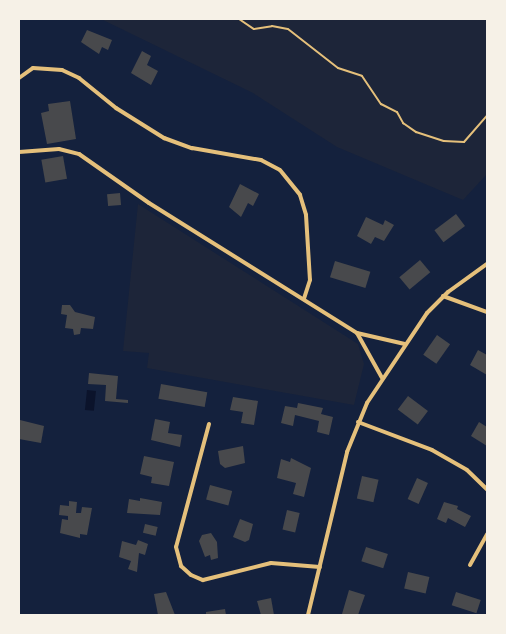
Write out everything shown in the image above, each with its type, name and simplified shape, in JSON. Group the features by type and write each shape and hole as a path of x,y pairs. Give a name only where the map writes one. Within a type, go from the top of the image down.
{"street":[{"path":"19,78 33,68 62,70 79,78 116,108 164,138 192,148 261,160 280,170 300,195 306,215 310,280 304,299"},
{"path":"19,152 59,149 85,157 149,203 357,333 405,344"},
{"path":"308,615 344,463 358,422 382,378 405,344 443,296 487,264"},
{"path":"443,296 487,312"},
{"path":"357,333 382,378"},
{"path":"358,422 432,450 467,470 487,488"},
{"path":"209,424 176,547 181,566 191,575 203,580 271,563 320,567"},
{"path":"470,565 487,534"}],"path":[{"path":"239,19 254,30 272,26 288,29 338,68 362,76 381,104 397,112 403,123 416,132 444,141 464,142 487,116"}],"shaded area":[{"path":"101,19 487,19 487,174 463,200 337,147 253,93"},
{"path":"138,204 358,344 364,364 354,405 147,368 149,353 123,351"},
{"path":"87,390 96,391 94,411 85,410"}],"building":[{"path":"87,30 112,40 108,50 102,47 99,54 81,42"},
{"path":"142,51 151,56 147,65 158,71 151,85 131,73"},
{"path":"70,101 76,139 47,144 41,113 49,111 48,104"},
{"path":"63,156 67,179 45,182 41,160"},
{"path":"240,184 259,194 253,206 248,203 241,217 229,207"},
{"path":"120,193 121,205 108,206 107,194"},
{"path":"456,214 465,226 443,242 434,230"},
{"path":"366,217 383,225 385,220 394,225 384,241 375,237 371,244 357,236"},
{"path":"420,260 430,272 410,290 399,277"},
{"path":"335,261 370,272 365,288 330,277"},
{"path":"62,305 70,305 75,312 95,317 93,329 81,328 80,334 74,335 73,329 65,328 67,315 61,314"},
{"path":"437,335 450,344 436,364 423,355"},
{"path":"478,350 487,355 487,375 470,365"},
{"path":"89,373 118,376 116,399 128,400 128,403 105,401 106,385 88,384"},
{"path":"161,384 207,392 205,407 158,399"},
{"path":"408,396 428,411 418,425 398,410"},
{"path":"233,397 258,401 254,425 241,423 243,412 230,410"},
{"path":"298,403 323,408 321,414 333,417 329,435 317,432 319,421 295,415 293,426 281,423 285,406 297,408"},
{"path":"155,419 170,422 168,433 182,435 180,447 151,440"},
{"path":"20,420 44,426 41,443 19,439"},
{"path":"479,422 487,427 487,446 471,436"},
{"path":"243,446 245,463 225,468 220,464 218,451"},
{"path":"144,456 174,462 169,486 151,483 152,477 140,474"},
{"path":"291,458 311,468 304,497 293,494 296,483 277,478 281,459 290,462"},
{"path":"362,476 379,480 373,502 357,498"},
{"path":"417,478 428,483 419,504 408,499"},
{"path":"210,485 232,491 228,505 206,499"},
{"path":"140,498 162,502 160,515 127,513 129,499 140,501"},
{"path":"69,501 77,502 76,513 81,513 82,507 92,508 87,535 80,534 80,538 60,533 62,519 68,520 68,516 59,515 60,505 69,506"},
{"path":"444,502 458,506 457,509 471,516 465,527 448,518 446,523 437,519"},
{"path":"287,510 300,513 295,532 283,529"},
{"path":"240,519 253,524 249,540 245,542 233,537"},
{"path":"145,524 158,527 156,536 143,533"},
{"path":"211,533 217,542 218,558 211,560 210,555 205,557 199,541 202,535"},
{"path":"138,540 148,544 145,555 139,553 137,572 128,569 131,561 119,557 122,541 136,545"},
{"path":"366,547 388,554 383,568 361,561"},
{"path":"408,572 429,577 426,594 404,589"},
{"path":"349,590 365,595 358,615 342,614"},
{"path":"166,592 175,615 158,615 154,594"},
{"path":"456,592 481,600 476,613 452,605"},
{"path":"271,598 274,615 261,615 257,601"},
{"path":"225,609 226,615 206,615 206,612"}]}
